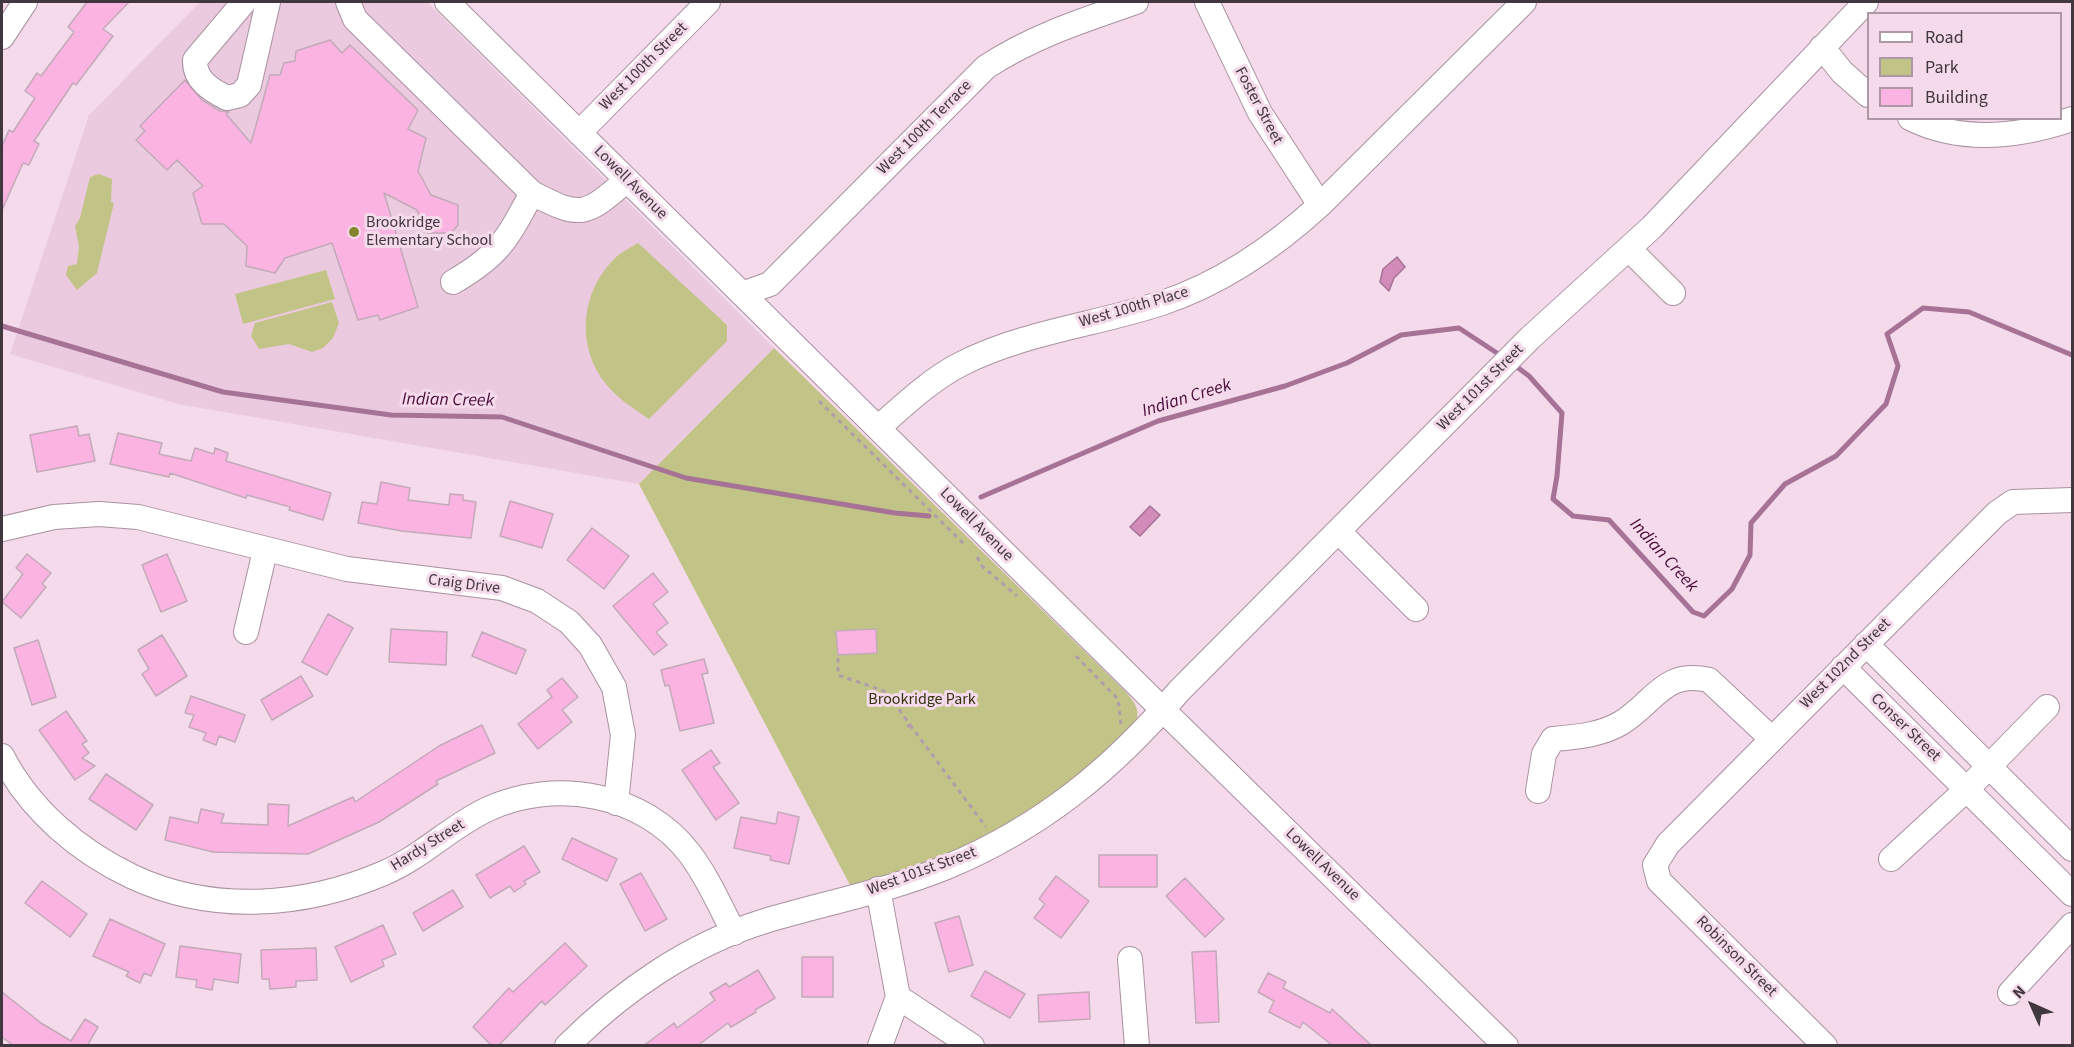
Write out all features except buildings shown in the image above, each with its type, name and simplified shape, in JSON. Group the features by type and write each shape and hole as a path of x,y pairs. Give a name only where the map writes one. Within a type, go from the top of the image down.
{"street":[{"path":"2,37 25,2"},
{"path":"244,2 195,60 194,69 201,80 227,98 240,94 249,85 268,2"},
{"path":"348,2 355,19 532,193 565,210 580,210 598,205 627,180"},
{"name":"Lowell Avenue","path":"447,2 1506,1046"},
{"name":"West 100th Street","path":"579,132 708,2"},
{"name":"West 100th Terrace","path":"742,294 770,284 987,67 1012,50 1044,34 1136,2"},
{"name":"Foster Street","path":"1207,2 1260,113 1320,205"},
{"name":"West 100th Place","path":"878,428 931,382 960,364 1001,346 1162,303 1208,285 1247,264 1289,233 1320,205 1524,2"},
{"name":"West 101st Street","path":"567,1046 630,990 667,966 762,922 946,867 989,848 1060,805 1102,772 1530,338 1629,249 1704,174 1866,2"},
{"path":"1822,47 1842,72 1867,93"},
{"path":"1916,120 1952,132 1984,136 2023,133 2073,119"},
{"path":"453,282 484,265 506,240 532,193"},
{"path":"1629,249 1673,293"},
{"name":"West 102nd Street","path":"1655,865 1668,844 1997,513 2013,502 2065,500"},
{"name":"Craig Drive","path":"2,529 54,516 99,514 138,518 265,551 347,569 501,588 537,601 569,622 600,658 619,703 623,735 616,803"},
{"path":"1338,531 1416,609"},
{"path":"246,632 265,551"},
{"name":"Conser Street","path":"1866,644 2073,849"},
{"name":"Conser Street","path":"1844,667 2073,894"},
{"path":"1538,791 1544,754 1553,739 1582,737 1620,724 1654,694 1680,678 1696,677 1709,680 1772,739"},
{"path":"1892,859 1967,789 2047,707"},
{"name":"Hardy Street","path":"2,756 28,797 51,822 113,868 148,884 185,895 230,902 276,902 343,889 386,873 425,851 488,809 526,796 567,792 591,795 616,803 653,820 678,840 705,876 734,933"},
{"name":"Robinson Street","path":"1655,865 1659,881 1825,1046"},
{"path":"878,889 898,997 880,1046"},
{"path":"2010,993 2073,925"},
{"path":"1130,959 1137,1046"},
{"path":"898,997 972,1046"}],"path":[{"path":"814,396 968,548"},
{"path":"977,556 982,566 1017,596"},
{"path":"1070,649 1118,699 1121,729"},
{"path":"838,658 838,675 887,692 988,830"},
{"path":"906,728 910,725"}],"shaded area":[{"name":"Brookridge Elementary School","path":"200,2 427,2 774,348 639,484 178,404 10,354 89,115"},
{"path":"1397,257 1405,267 1394,278 1389,291 1380,282 1383,269"},
{"path":"1150,506 1160,515 1140,536 1130,527"}],"green space":[{"path":"99,174 112,179 111,202 114,203 97,273 77,290 66,275 68,266 77,264 79,246 75,226 80,218 90,177"},
{"path":"638,243 727,325 727,341 649,419 621,399 606,384 596,369 586,336 586,320 594,287 614,259"},
{"path":"326,270 335,299 243,324 235,294"},
{"path":"332,302 339,323 333,338 323,348 312,352 289,344 259,349 251,336 255,323"},
{"name":"Brookridge Park","path":"774,348 1124,690 1137,711 1135,727 1072,783 1038,808 988,837 961,849 907,870 851,887 639,484"}],"waterway":[{"name":"Indian Creek","path":"1513,364 1529,376 1562,413 1553,499 1573,516 1609,520 1693,612 1704,616 1732,589 1750,555 1751,523 1785,484 1836,456 1886,404 1898,366 1887,334 1923,308 1969,312 2072,355"},
{"name":"Indian Creek","path":"2,326 223,392 391,415 502,417 686,478 895,513 929,516"},
{"name":"Indian Creek","path":"981,497 1158,421 1285,386 1347,363 1401,335 1459,328 1503,357"}],"place":[{"name":"Brookridge Elementary School","path":"354,232"}]}
